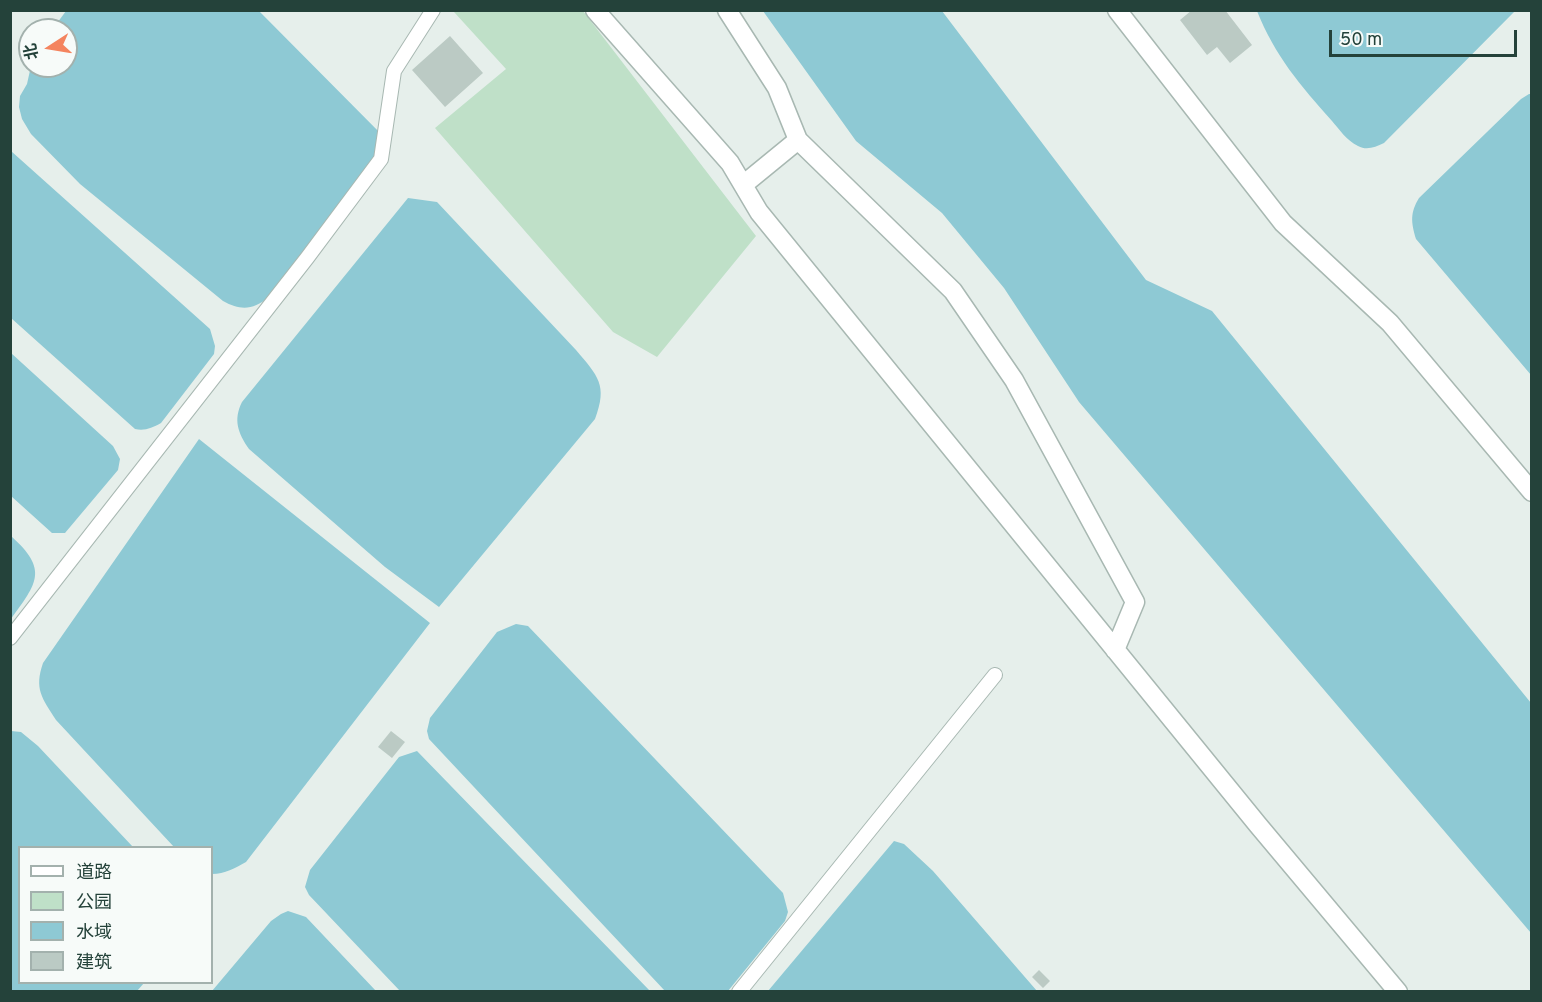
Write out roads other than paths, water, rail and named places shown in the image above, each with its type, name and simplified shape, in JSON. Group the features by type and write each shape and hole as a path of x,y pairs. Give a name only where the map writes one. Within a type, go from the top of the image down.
{"street":[{"path":"595,10 730,163 759,212 1258,825 1398,992"},
{"path":"613,30 616,10"},
{"path":"727,10 777,88 798,140 953,291 1014,380 1135,602 1115,650"},
{"path":"1117,10 1283,223 1390,323 1532,492"},
{"path":"743,185 798,140"}],"lane":[{"path":"10,638 307,258 381,159 394,71 433,10"},
{"path":"738,992 995,675"}],"water":[{"path":"66,11 259,11 389,142 269,297 258,305 241,308 223,301 80,184 31,134 22,119 19,107 20,96 28,78 78,78 78,18 61,18"},
{"path":"763,11 942,11 1146,280 1212,311 1531,703 1531,933 1079,402 1004,288 942,213 856,141"},
{"path":"1257,11 1515,11 1384,143 1368,148 1358,146 1347,138 1299,82 1280,56"},
{"path":"1531,94 1531,375 1416,239 1412,218 1419,198 1521,99"},
{"path":"11,151 210,329 215,346 214,354 161,423 148,429 135,429 11,318"},
{"path":"408,198 437,202 576,350 595,374 601,389 595,419 439,607 385,567 249,449 237,421 242,402"},
{"path":"11,353 113,446 120,459 118,470 65,533 52,533 11,496"},
{"path":"199,439 430,623 246,862 217,874 213,874 213,846 173,846 56,720 43,699 39,687 43,663"},
{"path":"11,536 31,558 35,568 35,577 27,596 11,619"},
{"path":"516,624 528,626 783,893 788,912 785,921 728,991 665,991 429,739 427,731 430,718 497,632"},
{"path":"11,731 21,732 38,746 132,846 18,846 18,984 143,984 137,991 11,991"},
{"path":"417,751 650,991 400,991 309,895 305,887 310,870 399,757"},
{"path":"894,841 904,844 933,871 1037,991 768,991"},
{"path":"288,911 306,917 376,991 212,991 271,921"}]}
